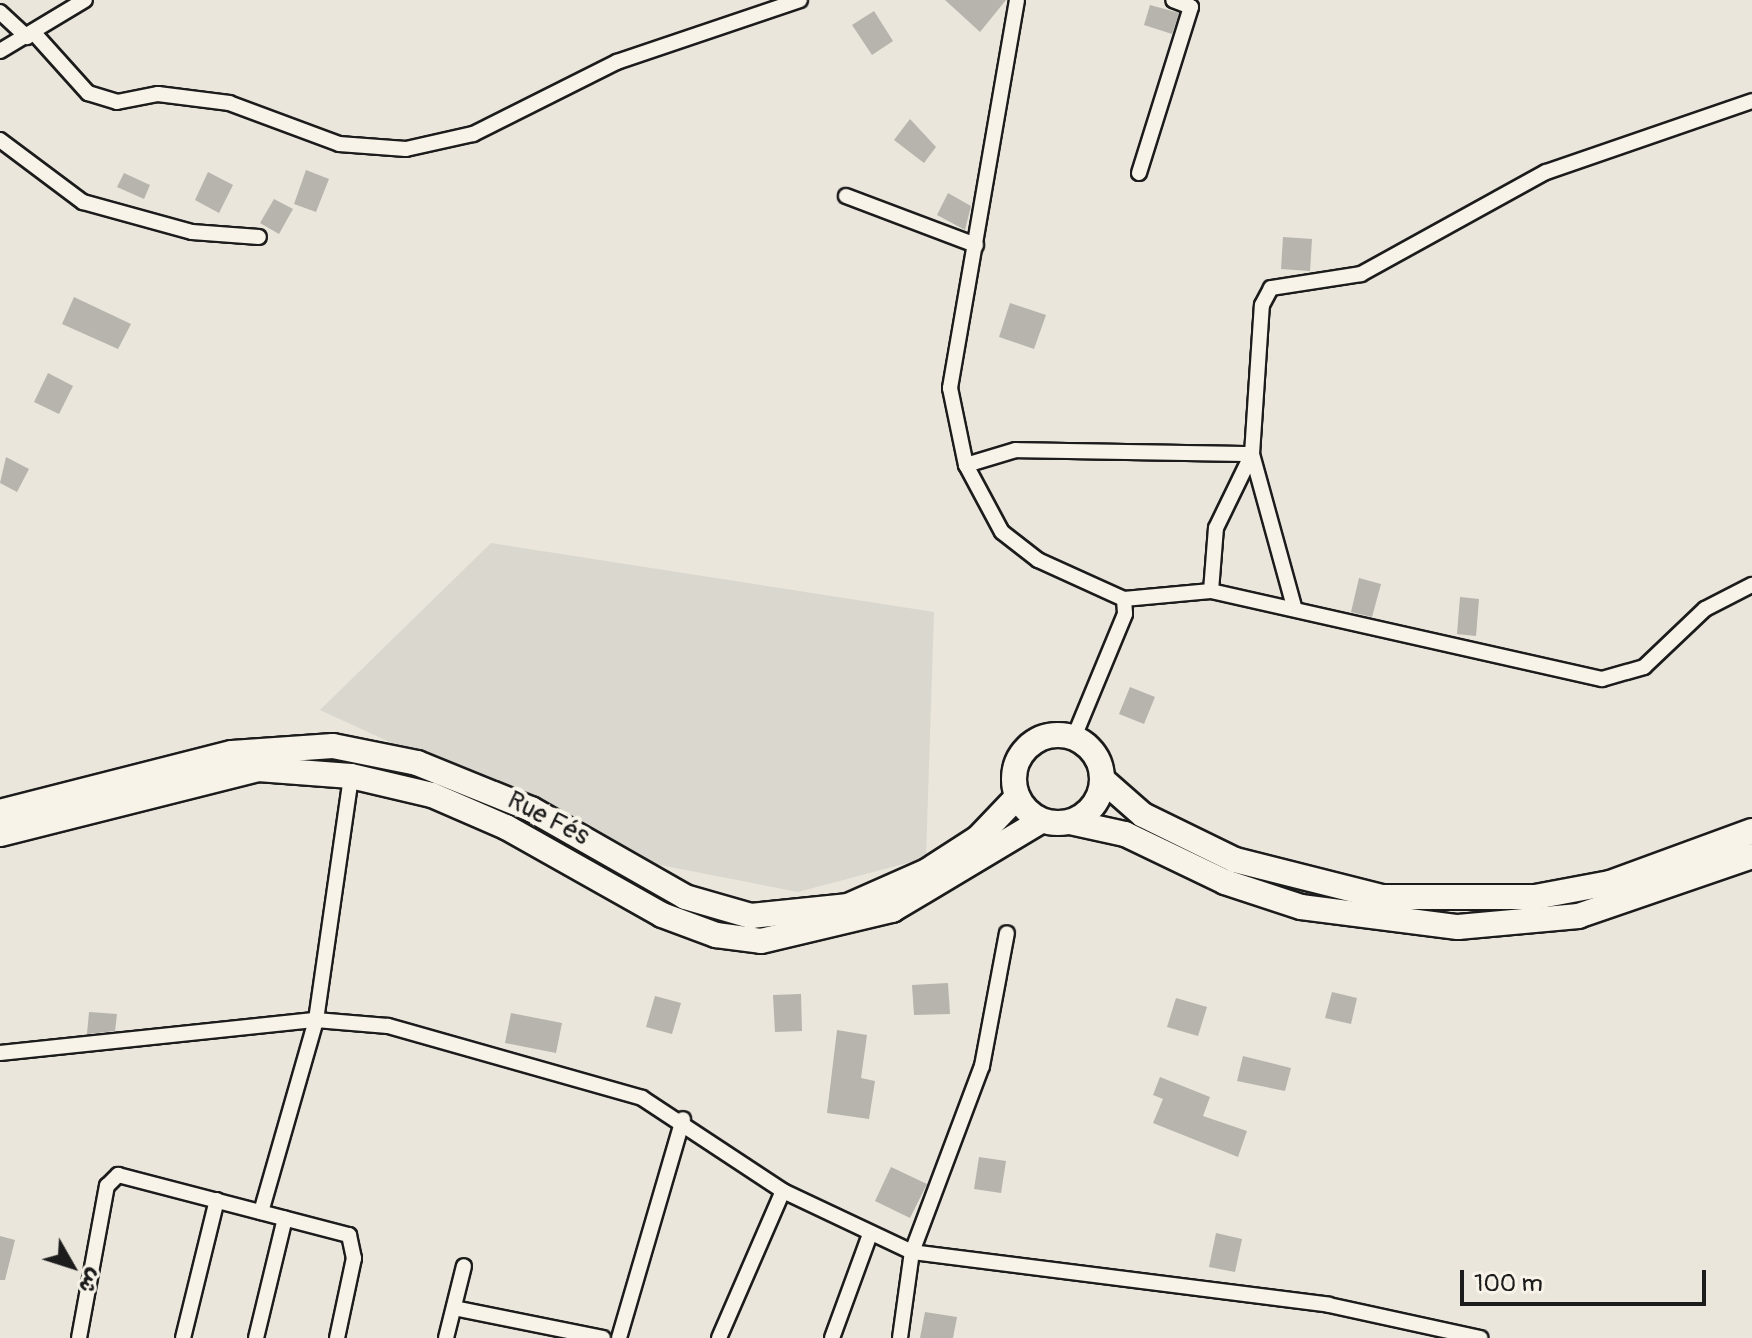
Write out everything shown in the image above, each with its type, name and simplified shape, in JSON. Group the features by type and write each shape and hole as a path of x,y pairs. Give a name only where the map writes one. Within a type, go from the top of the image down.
{"highway":[{"path":"1070,822 1093,806 1103,780 1100,762 1074,737 1053,734 1027,749 1013,776 1017,797 1041,821 1070,822 1125,834 1225,882 1301,907 1458,927 1591,913 1752,856"},
{"name":"Rue Fés","path":"0,812 232,753 333,746 417,763 503,797 685,897 751,916 848,906 927,871 978,838 1017,797"},
{"name":"Rue Fés","path":"0,834 258,769 351,776 432,795 506,827 662,915 716,935 761,941 892,910 1041,821"},
{"path":"1103,780 1143,815 1235,860 1382,897 1535,897 1610,883 1752,831"}],"street":[{"path":"52,22 59,0"},
{"path":"0,51 85,0"},
{"path":"0,12 30,35 88,93 117,102 158,94 229,103 339,144 406,149 473,134 617,62 800,0"},
{"path":"1017,0 976,245 949,376 966,465 994,522 1024,551 1124,606 1211,591 1294,606 1516,665 1602,679 1644,667 1705,609 1752,585"},
{"path":"1139,173 1191,7 1173,0"},
{"path":"1294,606 1252,454 1262,305 1271,288 1361,274 1546,172 1752,101"},
{"path":"0,140 83,202 192,232 259,237"},
{"path":"846,196 976,245"},
{"path":"966,465 1016,450 1252,454"},
{"path":"1211,591 1216,528 1252,454"},
{"path":"1074,737 1108,655 1124,606"},
{"path":"261,1212 316,1020 351,776"},
{"path":"900,1338 912,1252 982,1066 1003,985 1007,933"},
{"path":"0,1053 316,1020 388,1026 483,1048 642,1098 683,1119 733,1162 783,1191 869,1237 912,1252 1329,1305 1480,1338"},
{"path":"619,1338 683,1119"},
{"path":"79,1338 113,1178 217,1200 355,1241 337,1338"},
{"path":"719,1338 783,1191"},
{"path":"183,1338 217,1200"},
{"path":"256,1338 285,1218"},
{"path":"832,1338 869,1237"},
{"path":"446,1338 464,1266"},
{"path":"454,1308 559,1334 603,1338"}],"shaded area":[{"path":"491,543 934,612 926,858 798,892 655,864 320,710"}],"building":[{"path":"945,0 1006,0 980,32"},
{"path":"1150,5 1179,13 1172,34 1144,25"},
{"path":"874,11 893,41 872,55 852,25"},
{"path":"910,119 936,147 924,163 894,140"},
{"path":"306,170 329,179 316,212 294,204"},
{"path":"208,172 233,185 219,213 195,200"},
{"path":"124,173 150,185 144,199 117,187"},
{"path":"948,193 971,206 965,230 937,215"},
{"path":"274,199 293,209 279,234 260,223"},
{"path":"1283,237 1312,239 1310,271 1281,269"},
{"path":"74,297 131,324 118,349 62,324"},
{"path":"1010,303 1046,315 1034,349 999,337"},
{"path":"48,373 73,386 59,414 34,402"},
{"path":"6,457 29,469 17,492 0,483"},
{"path":"1359,578 1381,584 1372,617 1351,612"},
{"path":"1460,597 1479,599 1476,636 1457,634"},
{"path":"1130,687 1155,697 1144,724 1119,714"},
{"path":"948,983 950,1014 914,1015 912,985"},
{"path":"1332,992 1357,998 1351,1024 1325,1018"},
{"path":"801,994 802,1031 775,1032 773,995"},
{"path":"655,996 681,1003 672,1034 646,1027"},
{"path":"1176,998 1207,1007 1198,1036 1167,1027"},
{"path":"89,1012 117,1014 115,1031 87,1034"},
{"path":"511,1013 562,1023 556,1053 505,1043"},
{"path":"837,1030 867,1035 861,1078 875,1081 869,1119 827,1113"},
{"path":"1243,1056 1291,1068 1285,1091 1237,1081"},
{"path":"1160,1077 1210,1097 1203,1116 1247,1131 1238,1157 1153,1123 1163,1099 1153,1095"},
{"path":"979,1157 1006,1161 1001,1193 974,1189"},
{"path":"891,1167 927,1184 910,1218 875,1201"},
{"path":"1216,1233 1242,1239 1235,1272 1209,1267"},
{"path":"0,1236 15,1240 5,1280 0,1280"},
{"path":"925,1312 957,1317 953,1338 920,1338"}]}
